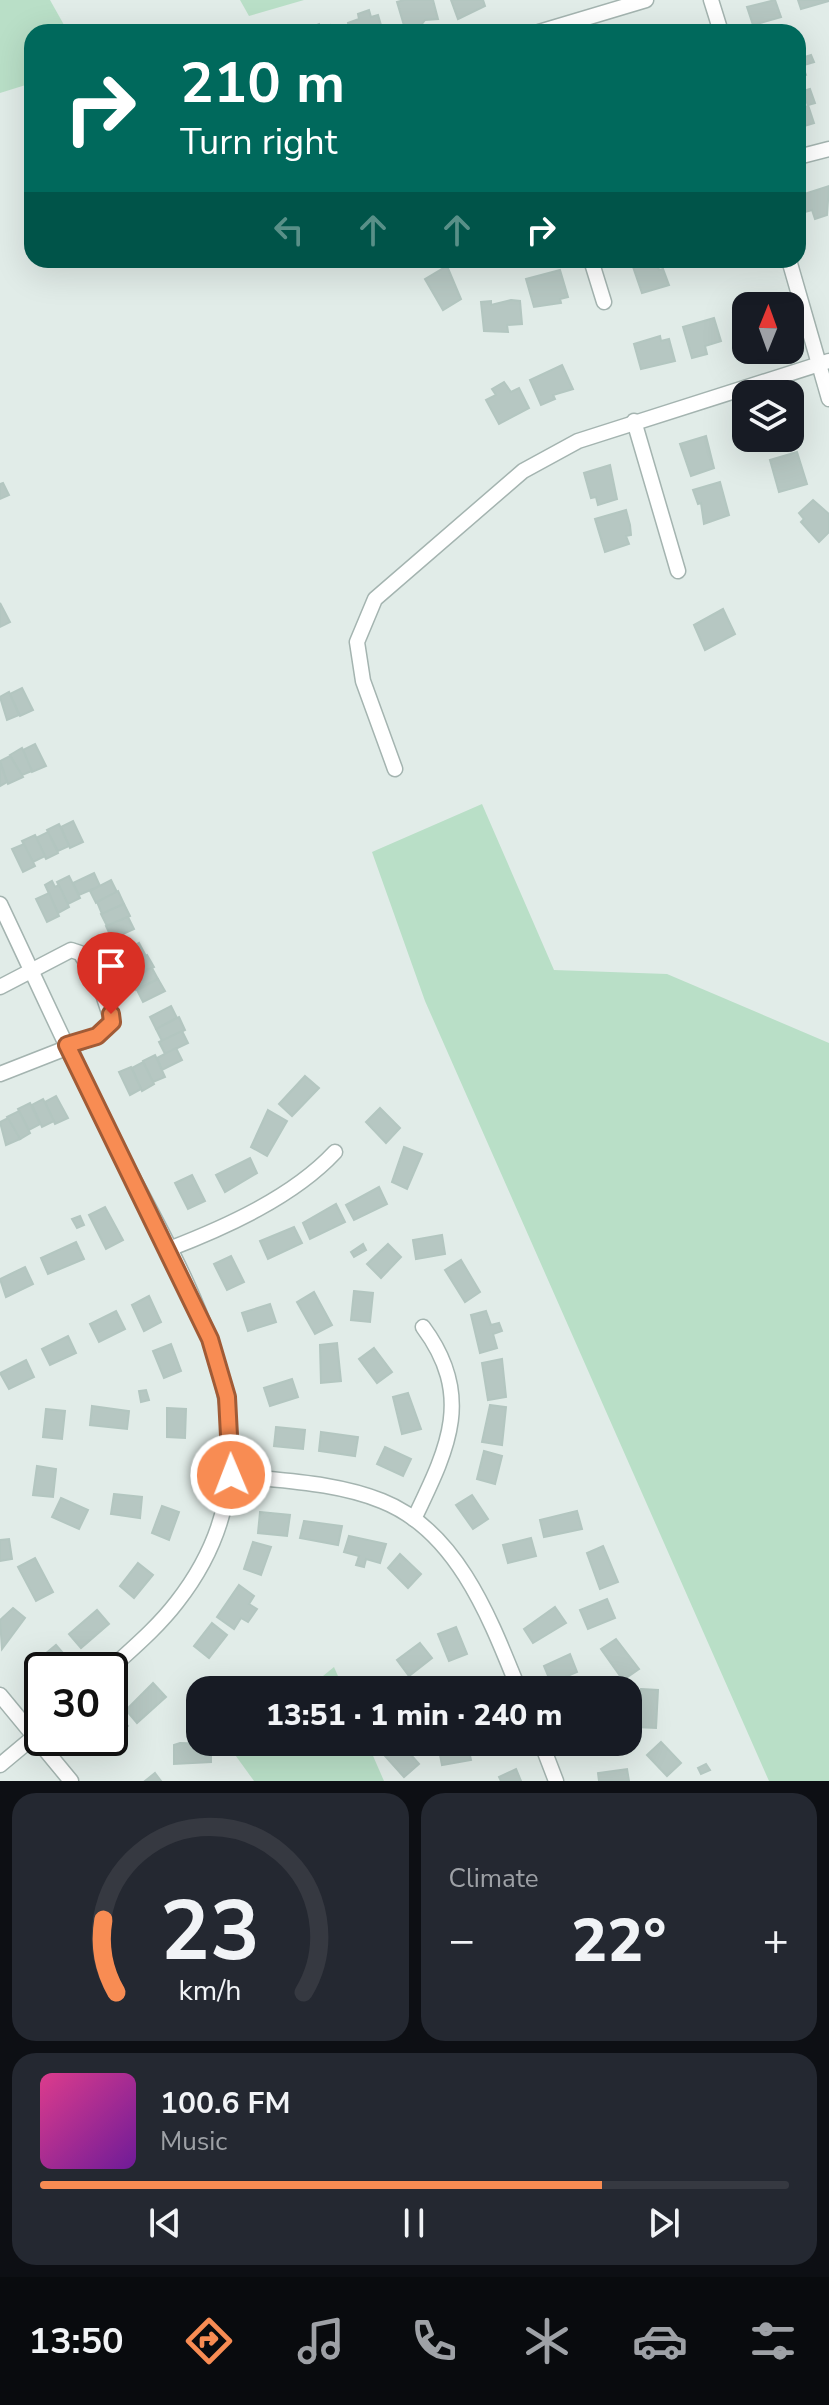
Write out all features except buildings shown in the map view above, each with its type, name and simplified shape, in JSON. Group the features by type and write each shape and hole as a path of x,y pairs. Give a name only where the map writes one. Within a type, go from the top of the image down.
{"street":[{"path":"566,24 646,0"},
{"path":"711,0 718,24"},
{"path":"806,155 829,149"},
{"path":"593,268 604,302"},
{"path":"792,268 823,363 829,399"},
{"path":"395,769 363,681 357,642 375,599 523,471 578,441 823,363"},
{"path":"634,421 678,571"},
{"path":"0,904 169,1249 221,1370 229,1409 231,1475 216,1530 193,1580 163,1619 128,1652"},
{"path":"0,987 71,950 80,953 99,982 112,1022 97,1036 67,1045 0,1074"},
{"path":"169,1249 293,1188 315,1174 335,1152"},
{"path":"414,1519 441,1466 452,1401 447,1364 423,1327"},
{"path":"231,1475 364,1495 414,1519 442,1546 474,1587 513,1676"},
{"path":"0,1695 24,1719"},
{"path":"0,1765 24,1745"},
{"path":"54,1756 71,1781"},
{"path":"546,1756 556,1781"}],"green space":[{"path":"0,0 50,0 64,24 24,24 24,86 0,93"},
{"path":"240,0 304,0 249,16"},
{"path":"482,804 554,970 667,974 829,1043 829,1781 769,1781 425,1001 372,852"},
{"path":"334,1667 338,1676 323,1676"},
{"path":"236,1756 373,1756 384,1781 254,1781"}],"route":[{"path":"111,1014 112,1022 97,1036 67,1045 169,1249 210,1339 227,1397 231,1475"}]}
